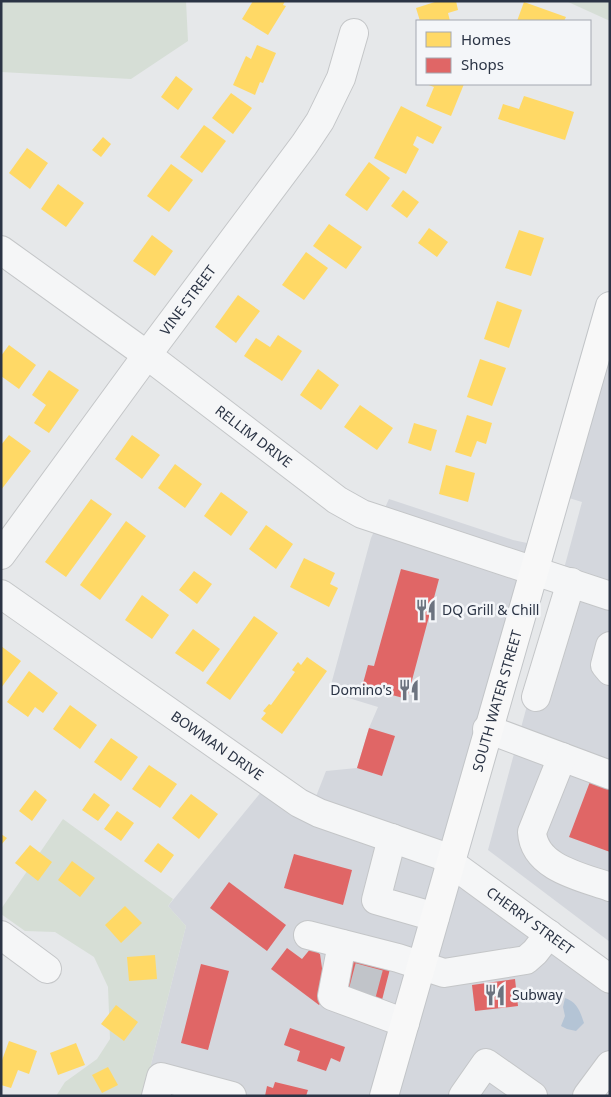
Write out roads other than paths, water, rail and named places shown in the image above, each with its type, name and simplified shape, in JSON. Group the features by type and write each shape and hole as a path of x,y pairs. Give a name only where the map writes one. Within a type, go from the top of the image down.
{"main road":[{"name":"SOUTH WATER STREET","path":"384,1096 487,729 610,306"}],"street":[{"name":"VINE STREET","path":"1,556 146,355 320,121 341,78 354,33"},
{"name":"RELLIM DRIVE","path":"1,250 146,355 337,500 362,514 398,528 534,570 610,596"},
{"path":"536,697 571,582"},
{"name":"BOWMAN DRIVE","path":"1,594 298,803 319,813 428,849 451,862"},
{"path":"610,646 605,665 610,671"},
{"path":"487,729 610,774"},
{"path":"562,757 532,832 533,840 538,851 556,867 610,887"},
{"path":"392,838 376,900 435,918"},
{"name":"CHERRY STREET","path":"451,862 610,979"},
{"path":"308,935 342,944 372,956 444,973 526,960 536,952 549,934"},
{"path":"1,935 48,969"},
{"path":"342,944 332,996 360,1001 405,1023"},
{"path":"463,1096 486,1063 533,1096"},
{"path":"587,1096 610,1066"},
{"path":"156,1096 161,1077 232,1096"}],"water":[{"path":"565,998 575,1005 584,1023 576,1031 561,1026 565,1016 563,1007"}],"tunnel":[{"path":"362,994 371,960"}],"place":[{"name":"DQ Grill & Chill","path":"426,610"},
{"name":"Domino's","path":"409,690"},
{"name":"Subway","path":"495,995"}]}
